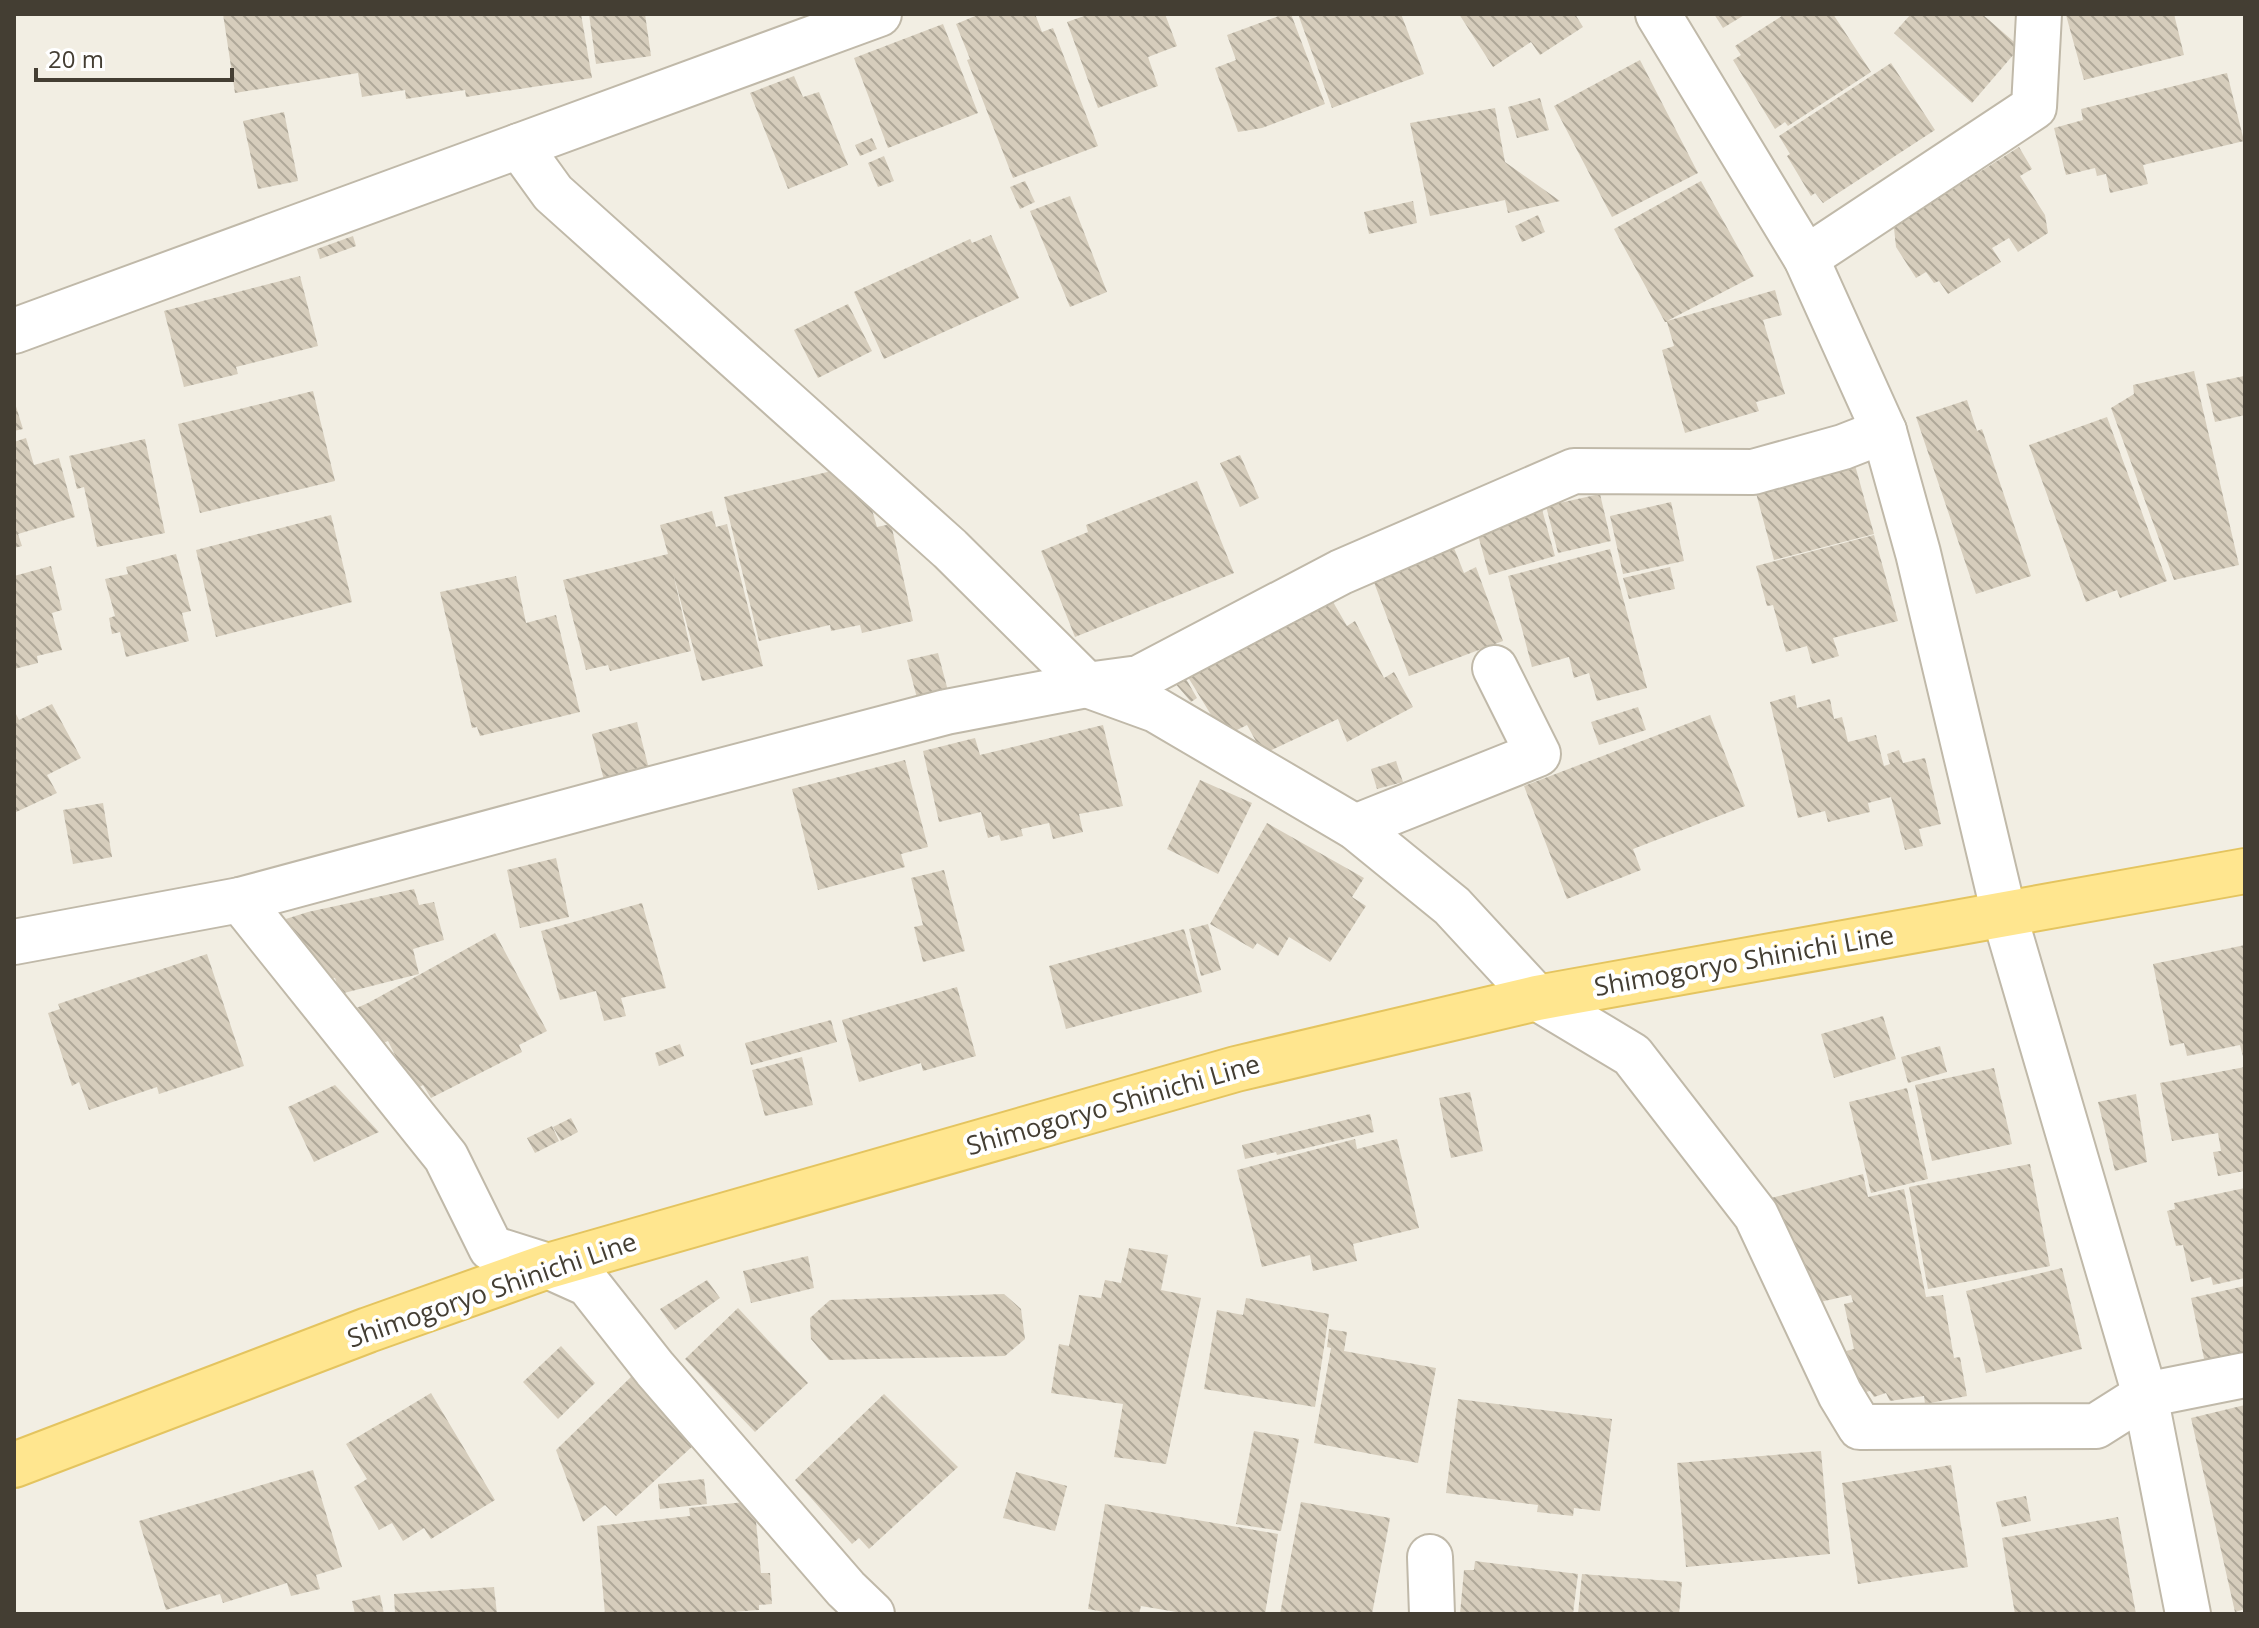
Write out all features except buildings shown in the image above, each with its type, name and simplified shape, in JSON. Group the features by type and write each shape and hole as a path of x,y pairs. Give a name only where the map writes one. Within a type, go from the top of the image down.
{"main road":[{"name":"Shimogoryo Shinichi Line","path":"14,1465 368,1330 548,1266 1236,1069 1537,998 2245,871"}],"street":[{"path":"14,331 879,14"},
{"path":"1658,14 1806,258 1884,431 1918,553 2004,914 2145,1395 2188,1614"},
{"path":"1806,258 2034,107 2039,14"},
{"path":"519,146 553,193 950,549 1087,685 1156,710 1355,827 1452,906 1537,998 1632,1055 1756,1215 1840,1394 1860,1427 2096,1426 2145,1395 2245,1375"},
{"path":"14,942 240,900 946,712 1139,678 1341,572 1574,471 1753,472 1843,447 1884,431"},
{"path":"1355,827 1538,754 1495,668"},
{"path":"240,900 446,1157 491,1248 548,1266 588,1284 655,1369 846,1589 872,1614"},
{"path":"1430,1557 1432,1614"}]}
